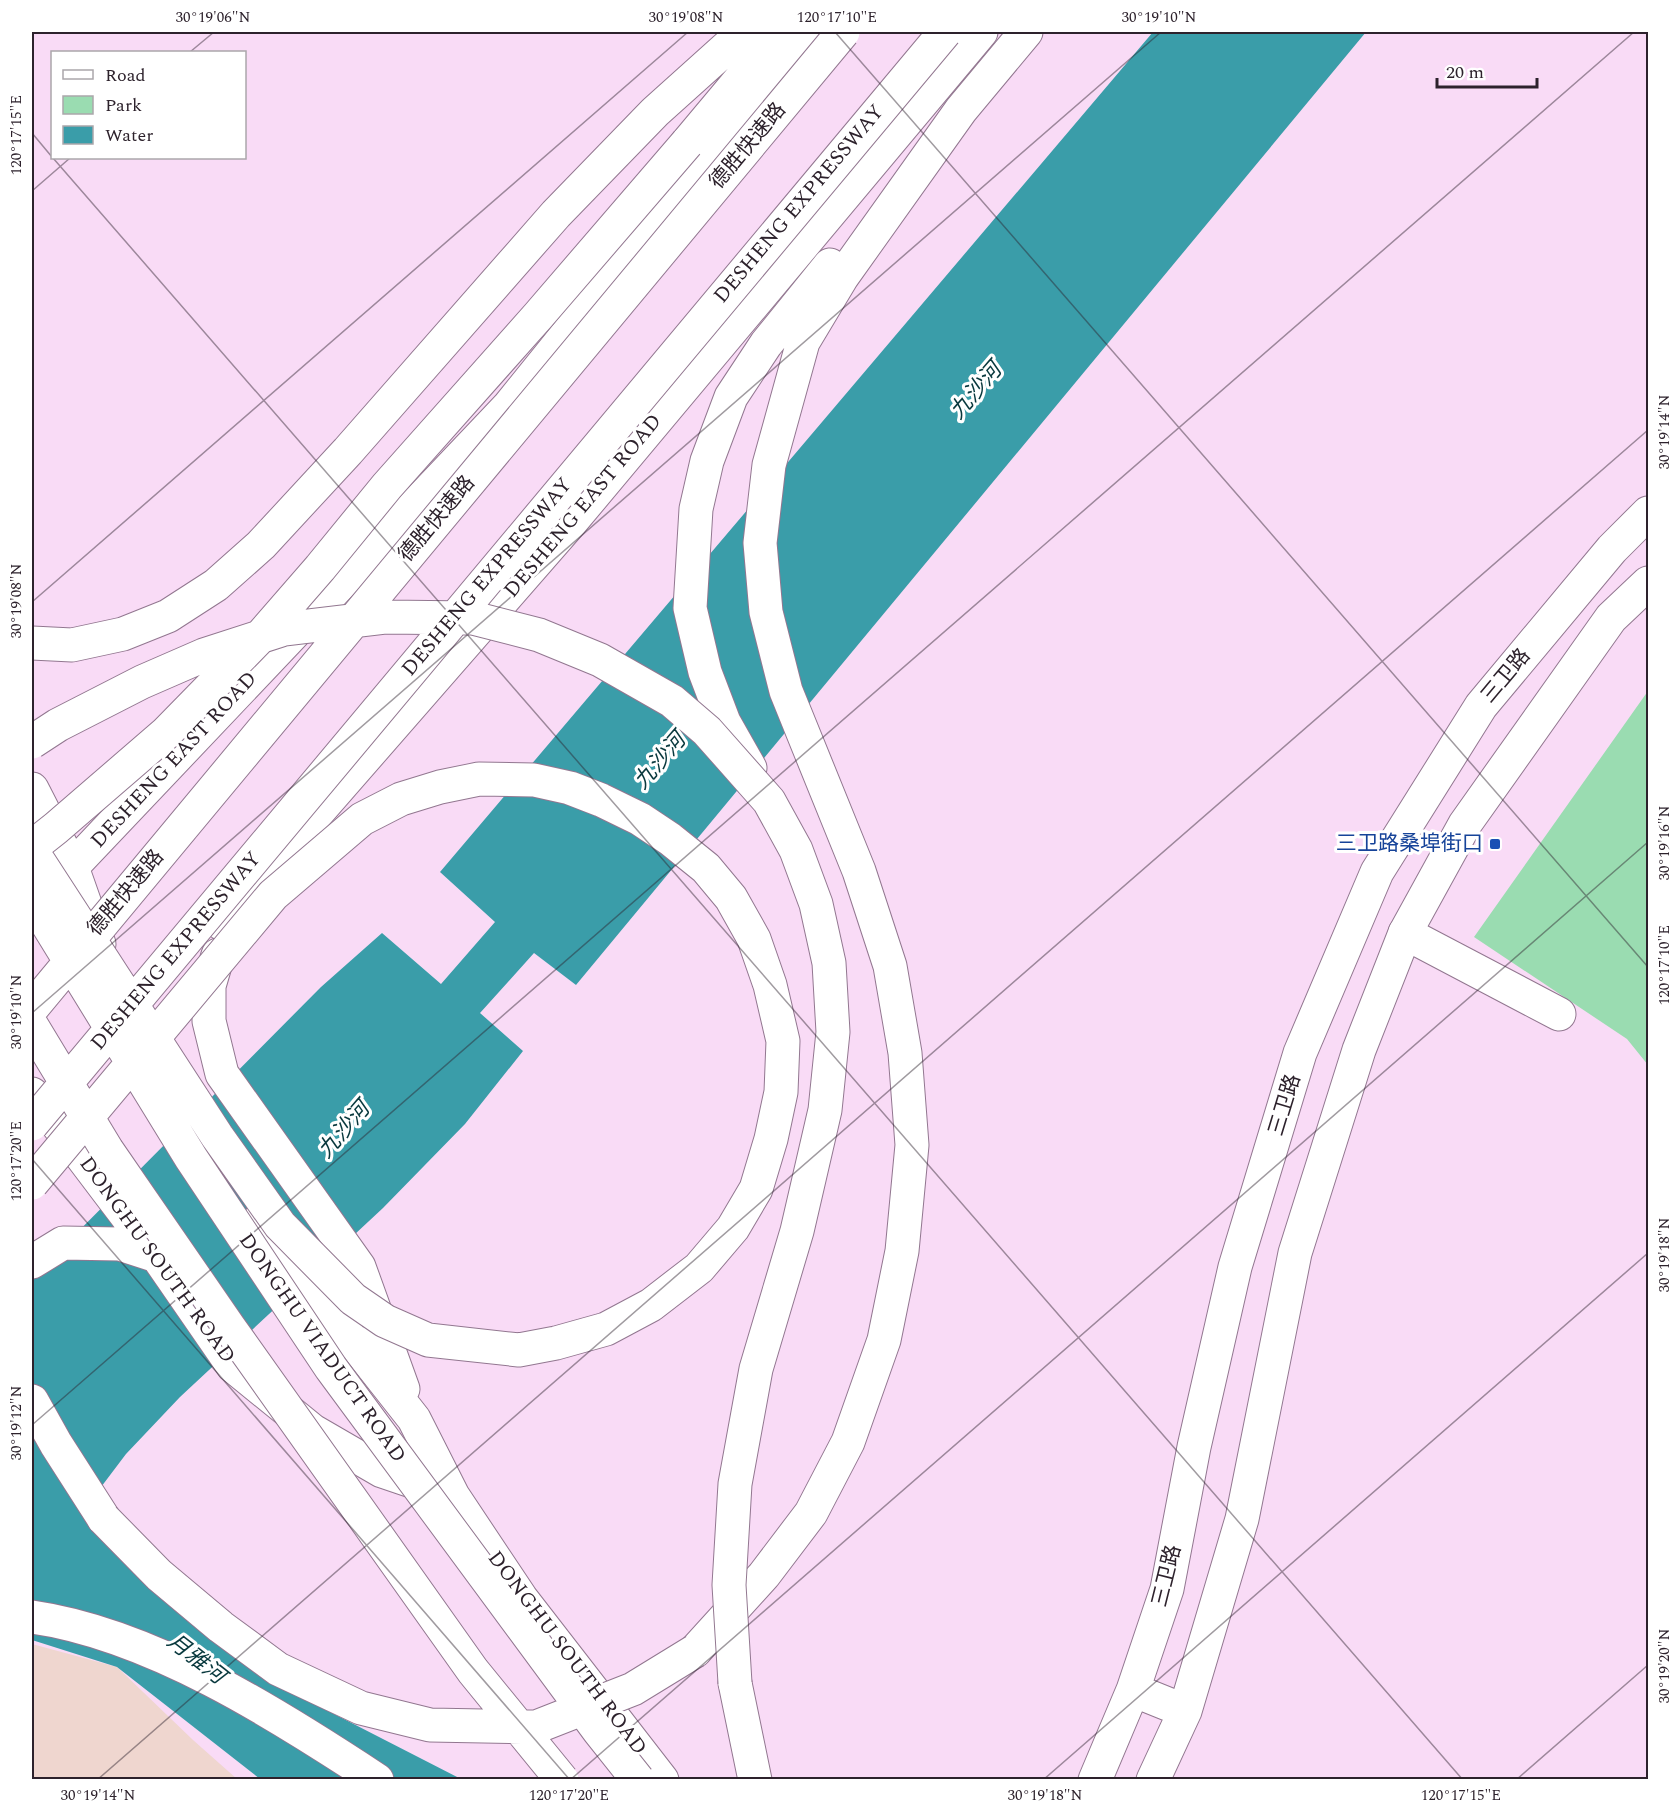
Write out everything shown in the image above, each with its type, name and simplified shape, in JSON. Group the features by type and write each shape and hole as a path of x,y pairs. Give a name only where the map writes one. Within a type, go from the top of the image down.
{"main road":[{"path":"32,643 72,645 123,634 168,616 216,585 261,545 340,459 556,214 655,112 744,32"},
{"path":"32,847 166,733 260,637 387,486 538,316 780,32"},
{"name":"DESHENG EAST ROAD","path":"32,919 72,867 509,406 811,32"},
{"name":"德胜快速路","path":"32,1008 843,32"},
{"name":"DESHENG EXPRESSWAY","path":"36,1116 945,32"},
{"name":"DESHENG EAST ROAD","path":"36,1116 128,1029 571,522 981,32"},
{"path":"755,1779 735,1683 729,1585 735,1484 756,1369 797,1231 825,1110 833,1032 829,963 816,904 796,850 724,722 705,672 690,608 696,509 707,461 731,397 766,344 1026,32"},
{"path":"32,1401 56,1444 104,1519 159,1575 221,1627 278,1669 350,1703 361,1708 430,1725 536,1727 633,1689 695,1651 764,1575 811,1513 848,1442 884,1340 902,1251 912,1145 905,1053 890,966 859,871 786,691 766,612 760,543 769,465 803,342 842,277 961,110"},
{"name":"三卫路","path":"1095,1779 1133,1690 1167,1589 1197,1436 1235,1267 1300,1053 1377,872 1481,706 1612,549 1648,513"},
{"path":"1153,1779 1185,1711 1242,1519 1296,1253 1359,1050 1405,933 1465,824 1611,618 1648,583"},
{"path":"32,742 58,725 142,682 204,655 284,629 385,617 473,618 539,635 636,679 672,701 707,731 769,801"},
{"path":"32,851 108,969 134,1008 140,1018 147,1028 153,1038 217,1136 280,1225 353,1299 386,1321 428,1340 519,1350 556,1343 606,1329 642,1310 699,1268 733,1228 756,1189 771,1139 781,1092 783,1041 770,985 754,939 731,898 706,868 670,839 639,819 601,800 570,788 534,780 479,779 440,787 401,799 362,819 273,895 160,1030 152,1039 107,1093 99,1102 32,1183"},
{"name":"DONGHU SOUTH ROAD","path":"32,789 72,867 128,1029 174,1102 318,1297 414,1419 453,1496 521,1598 662,1779"},
{"name":"DONGHU VIADUCT ROAD","path":"32,899 191,1158 331,1368 599,1731 638,1779"},
{"path":"231,910 209,986 209,1021 222,1074 359,1267 414,1419"},
{"path":"1405,933 1559,1014"},
{"path":"32,1026 107,1150 236,1336 473,1671 562,1779"},
{"name":"DONGHU SOUTH ROAD","path":"36,1116 157,1256 233,1366 323,1436 382,1471 453,1496"},
{"path":"32,1262 63,1243 120,1244 157,1256"},
{"path":"32,1617 56,1620 128,1643 187,1668 303,1731 376,1779"},
{"path":"1133,1690 1185,1711"}],"shaded area":[{"path":"32,1644 117,1667 237,1779 32,1779"}],"green space":[{"path":"1648,691 1648,1065 1627,1039 1474,937"}],"water":[{"path":"1153,32 1366,32 576,985 534,953 480,1013 523,1051 465,1124 383,1208 180,1397 126,1454 92,1499 258,1675 461,1779 260,1779 117,1667 32,1640 32,1278 321,987 382,933 441,984 495,922 440,872"}],"place":[{"name":"三卫路桑埠街口","path":"1495,844"}],"water label":[{"name":"九沙河","path":"976,391"},
{"name":"九沙河","path":"660,761"},
{"name":"九沙河","path":"344,1130"},
{"name":"月雅河","path":"196,1659"}]}
